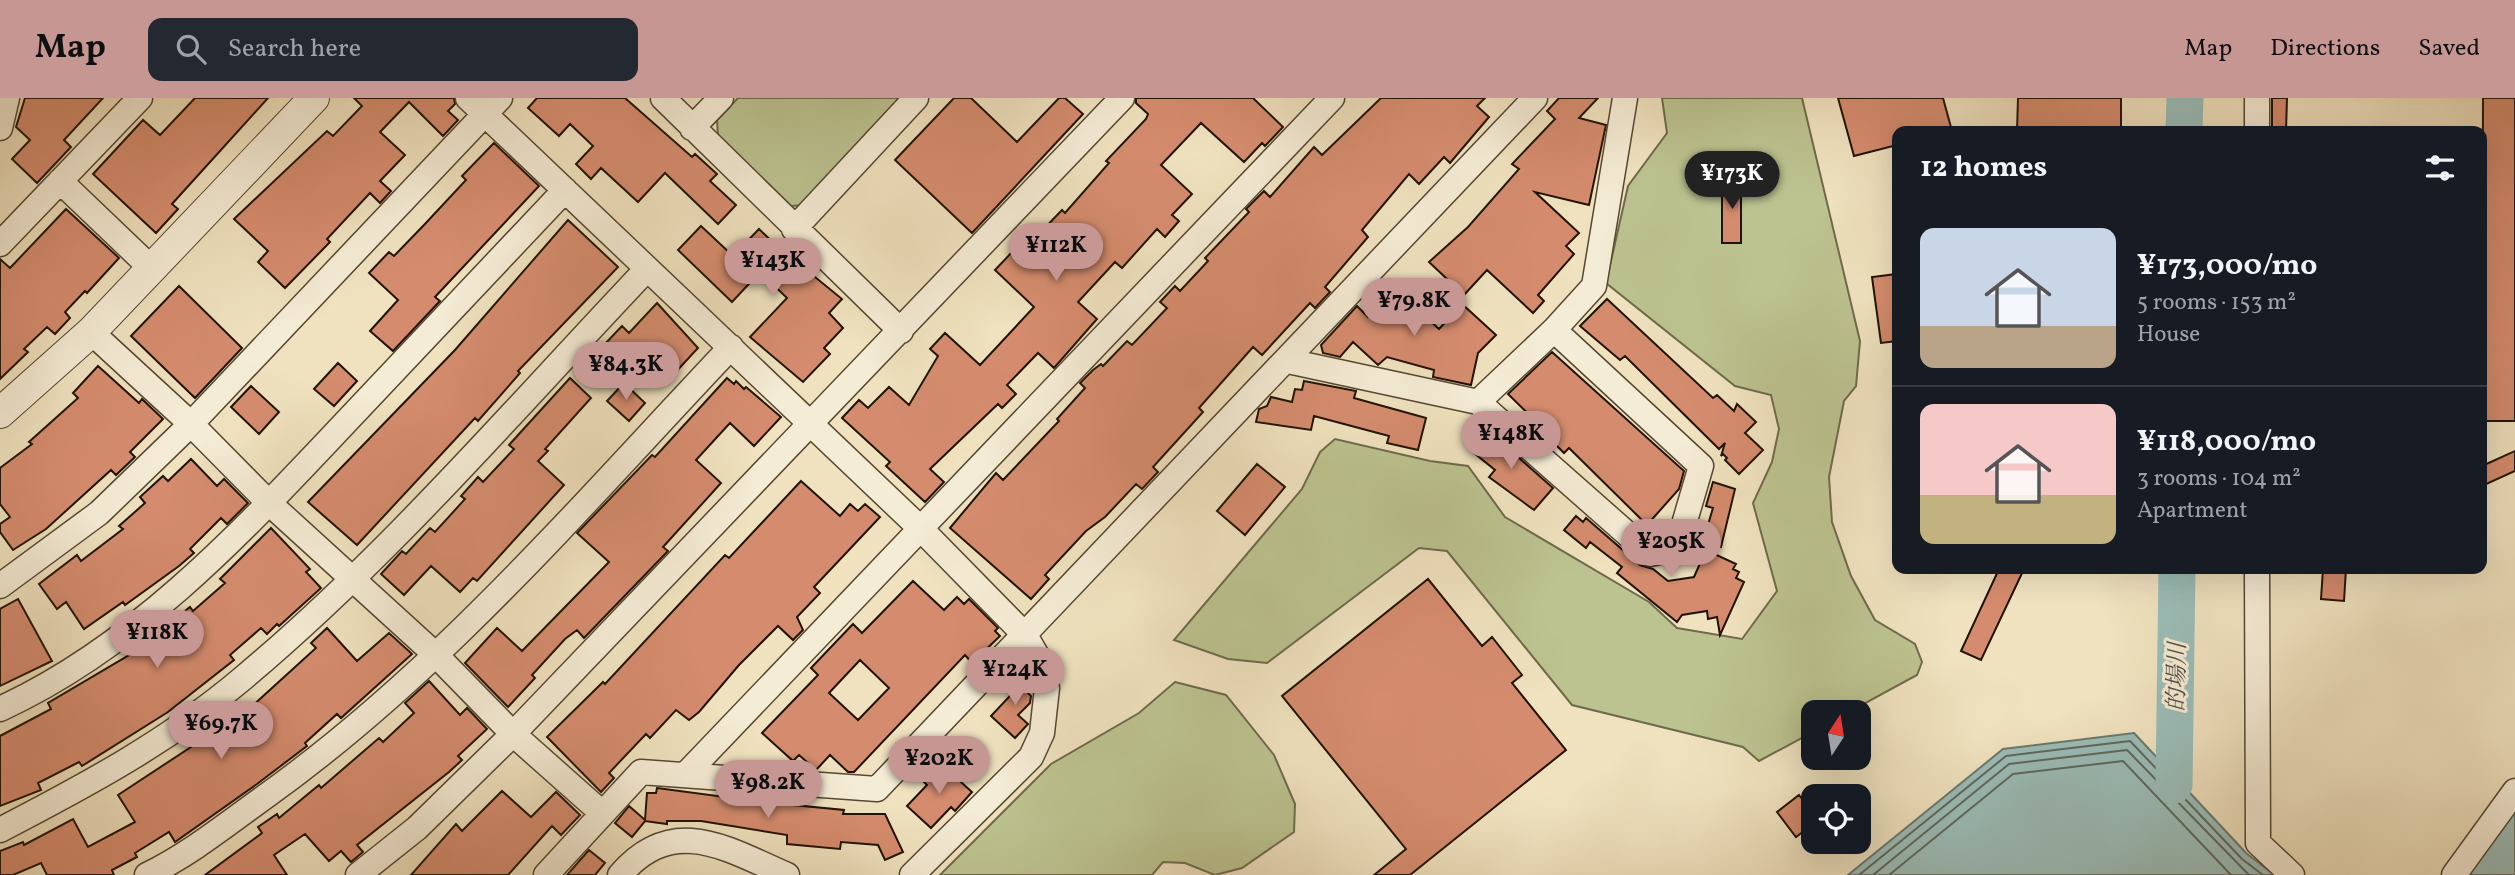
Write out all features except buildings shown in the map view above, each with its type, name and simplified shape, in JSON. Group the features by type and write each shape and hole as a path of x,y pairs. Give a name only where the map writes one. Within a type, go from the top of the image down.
{"street":[{"path":"0,128 7,98"},
{"path":"0,244 140,98"},
{"path":"0,413 91,332 314,98"},
{"path":"663,98 901,331"},
{"path":"692,128 720,98"},
{"path":"794,229 916,98"},
{"path":"358,875 417,828 513,734 1122,98"},
{"path":"687,773 1332,98"},
{"path":"546,875 641,772 687,773 877,789 1288,361 1535,98"},
{"path":"1478,402 1554,330 1594,286 1625,98"},
{"path":"2257,98 2257,126"},
{"path":"0,586 99,513 191,424 484,103 565,190 920,528 1025,635 1040,661 1047,688 1042,733 1031,757 912,875"},
{"path":"60,181 152,268"},
{"path":"0,709 50,686 186,586 269,503 565,190"},
{"path":"0,830 116,770 241,681 352,581 647,269"},
{"path":"1288,361 1478,402 1650,554 1677,548 1702,466 1554,330"},
{"path":"91,332 191,424 269,503 352,581 437,656 513,734 602,813"},
{"path":"147,875 179,859 332,749 437,656 731,347"},
{"path":"2257,574 2258,843 2292,875"},
{"path":"2454,875 2515,791"},
{"path":"620,875 633,860 656,847 685,840 708,841 786,875"}],"green space":[{"path":"738,98 909,98 807,205 791,206 718,137 717,120"},
{"path":"1662,98 1802,98 1860,341 1856,386 1844,401 1829,477 1832,522 1851,576 1875,620 1915,644 1922,662 1917,675 1871,700 1801,700 1801,738 1759,761 1743,747 1572,705 1447,551 1419,548 1267,663 1228,659 1174,640 1302,489 1320,452 1335,439 1430,461 1468,466 1505,517 1649,602 1677,628 1742,639 1777,591 1753,503 1772,462 1779,429 1771,395 1735,386 1606,283 1628,186 1667,133"},
{"path":"1175,682 1226,695 1274,755 1295,804 1294,832 1242,868 1215,875 1185,863 1163,862 1152,875 940,875 1051,764 1139,713"}],"water":[{"path":"2134,733 2247,854 2275,875 1848,875 2003,749"},
{"path":"2515,804 2515,875 2462,875"}],"waterway":[{"name":"的場川","path":"2184,126 2185,98"},
{"name":"的場川","path":"2174,785 2177,574"}]}
